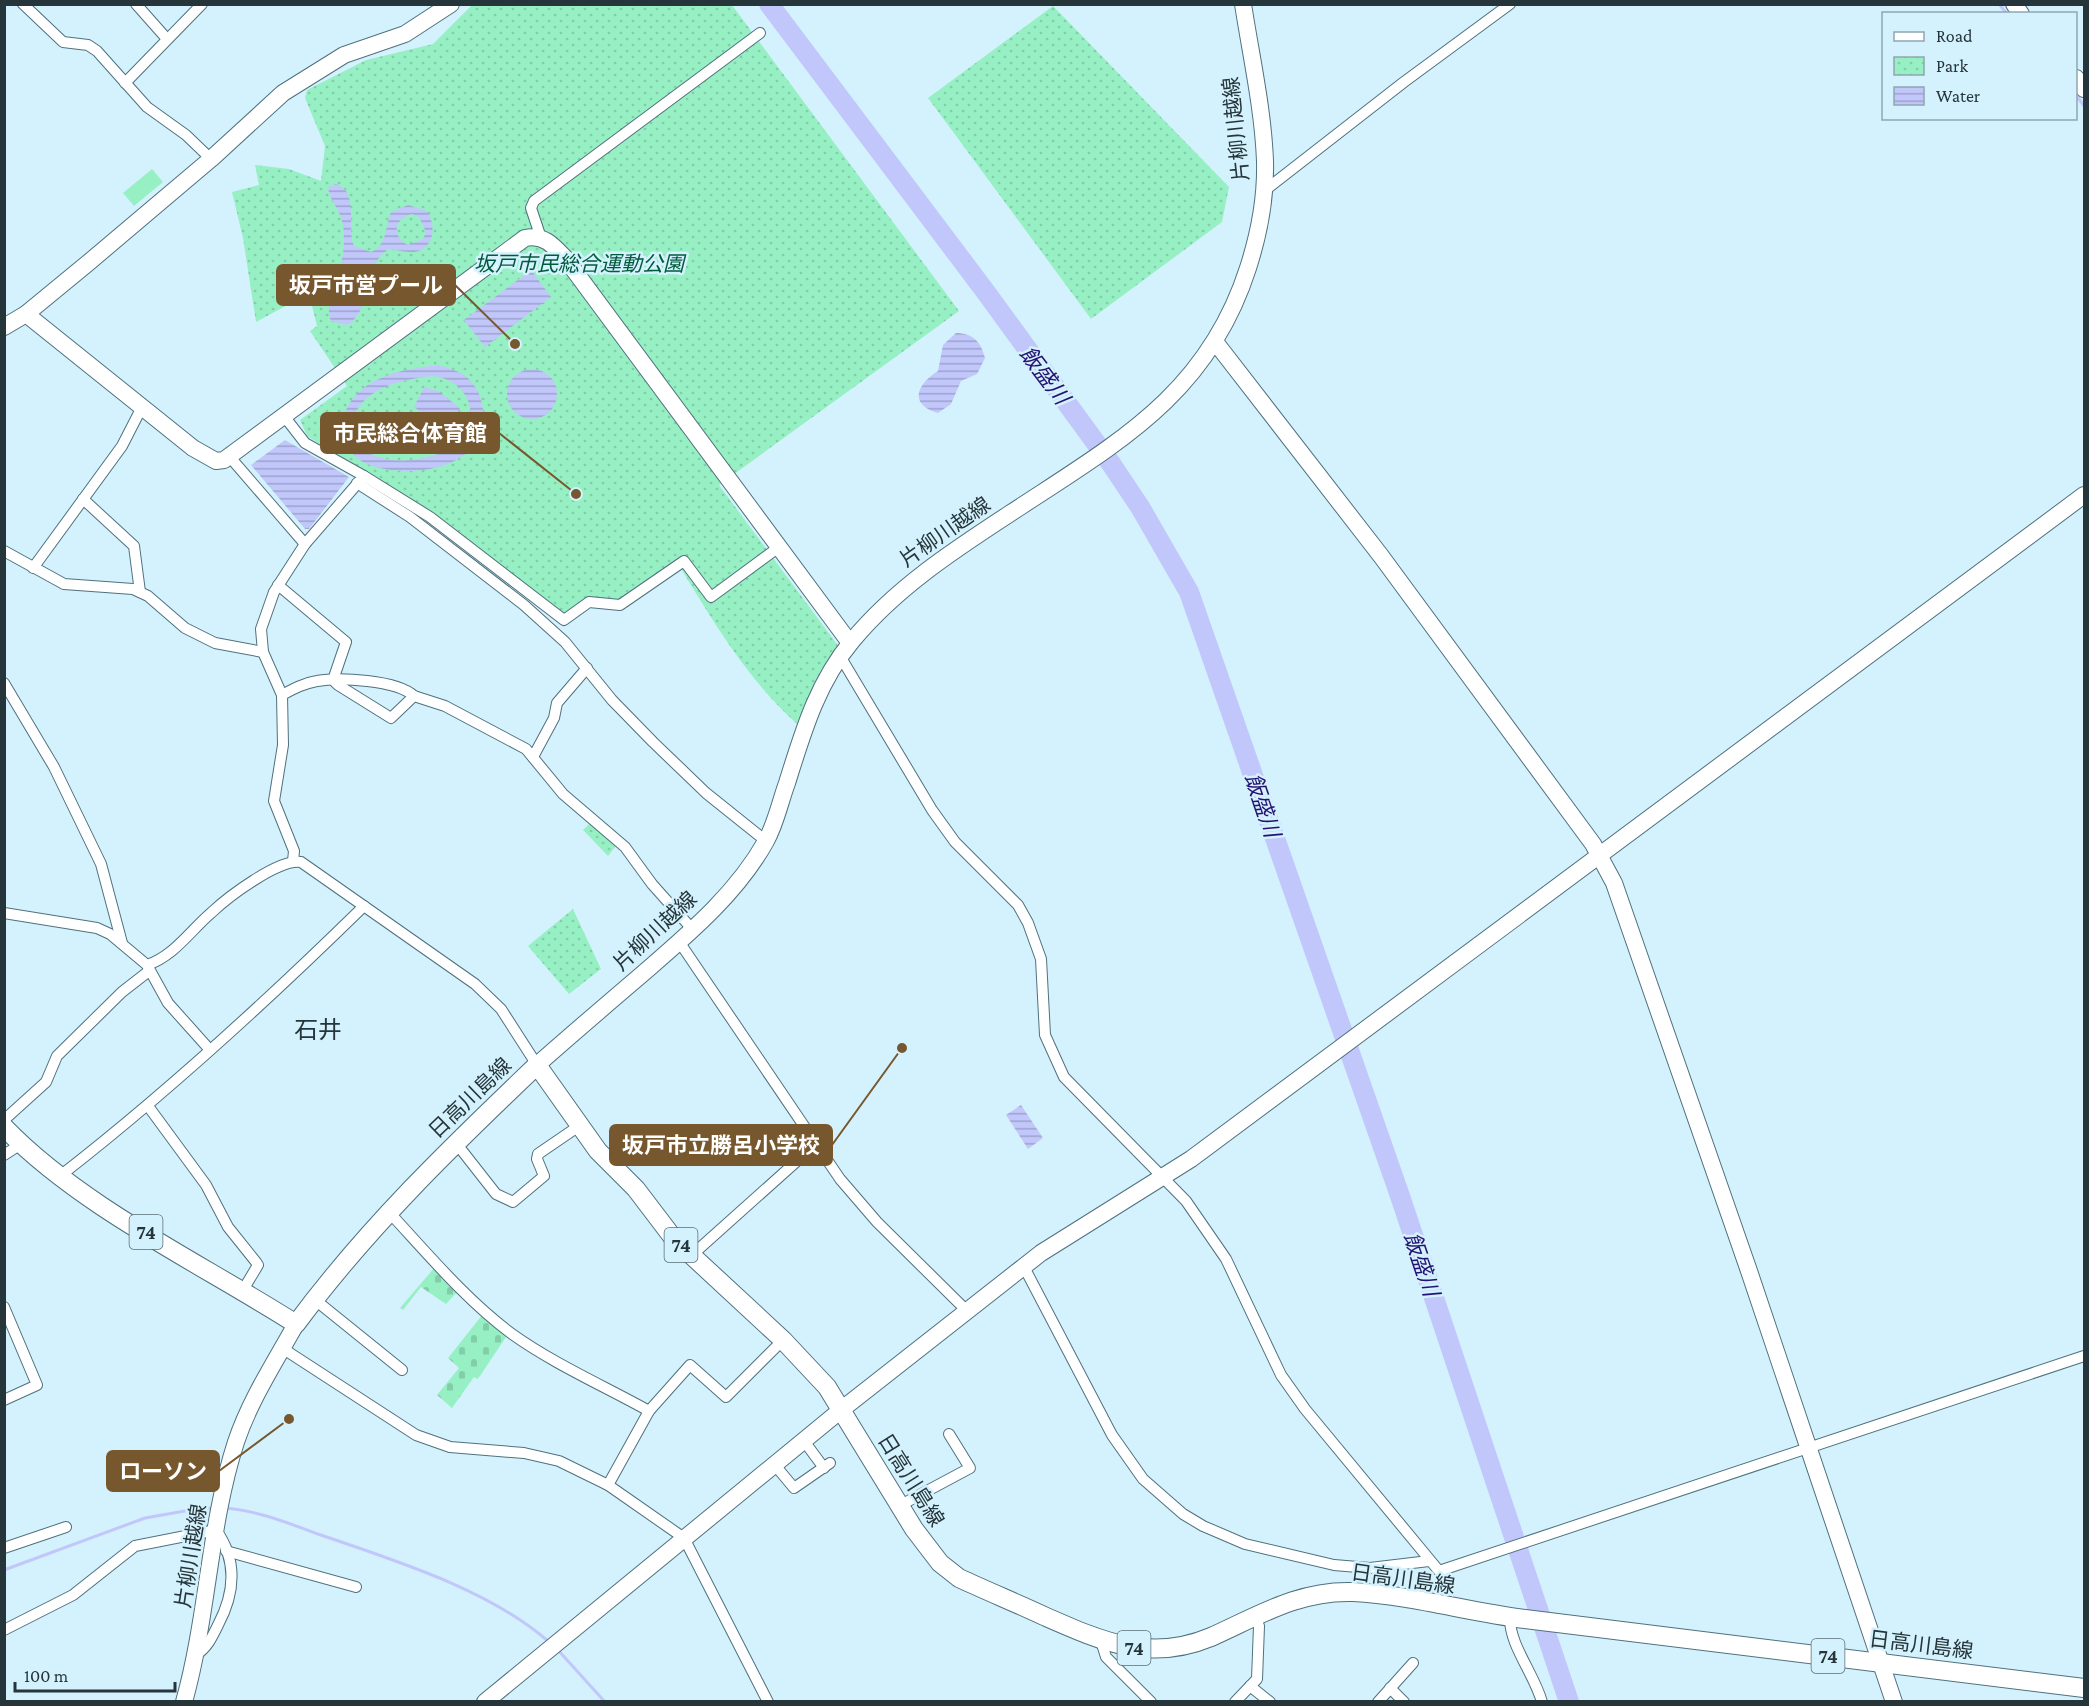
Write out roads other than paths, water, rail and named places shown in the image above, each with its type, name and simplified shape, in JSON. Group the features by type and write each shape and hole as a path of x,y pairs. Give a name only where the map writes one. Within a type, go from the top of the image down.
{"main road":[{"name":"日高川島線","path":"296,1324 314,1299 388,1211 537,1065 608,1163 636,1189 674,1239 812,1369 841,1410 899,1506 929,1550 959,1578 1101,1641 1129,1648 1161,1649 1188,1644 1254,1615 1301,1598 1350,1592 1391,1596 1514,1618 2085,1688"},
{"name":"74","path":"4,1127 60,1176 109,1209 296,1324"}],"street":[{"path":"23,4 63,42 88,45 97,51 147,107 186,135 211,159"},
{"path":"136,4 167,39"},
{"path":"125,83 202,4"},
{"path":"4,327 26,314 211,159 283,93 344,55 405,34 451,4"},
{"name":"片柳川越線","path":"537,1065 680,943 734,886 766,841 803,728 818,694 845,649 890,599 941,560 1083,466 1153,415 1192,375 1216,343 1242,288 1253,253 1264,191 1265,159 1243,4"},
{"path":"1264,191 1404,82 1510,4"},
{"path":"542,238 531,208 534,201 760,33"},
{"path":"26,314 142,407 207,457 216,461 229,456 525,238 542,238 552,244 565,258 779,547 845,649 932,810 956,842 1018,905 1029,923 1041,959 1045,1035 1059,1068 1079,1093 1186,1201 1226,1259 1281,1374 1305,1409 1429,1561 1443,1571 2085,1356"},
{"path":"1216,343 1381,556 1598,855 1614,883 1749,1271 1807,1449 1894,1701"},
{"path":"33,568 122,446 142,407"},
{"path":"284,416 305,443 361,479 430,517 564,620 589,602 621,605 684,561 711,597 779,547"},
{"path":"229,456 305,544"},
{"path":"293,861 294,851 274,801 283,745 282,695 263,652 261,629 265,610 278,585 305,544 361,479"},
{"path":"361,479 513,597 559,637 612,700 653,742 706,793 766,841"},
{"path":"485,1701 841,1410 1024,1267 1087,1224 1164,1177 2085,495"},
{"path":"83,499 134,546 140,592"},
{"path":"4,551 64,584 81,587 123,586 140,592 185,628 215,643 263,652"},
{"path":"278,585 346,642 333,680"},
{"path":"533,757 554,718 557,703 587,668"},
{"path":"333,680 391,717 414,696"},
{"path":"282,695 305,684 333,680 361,680 404,690 414,696 445,705 481,723 526,749 563,794 625,847 652,884 693,930"},
{"path":"4,683 54,767 101,864 122,943"},
{"path":"4,1120 46,1082 57,1056 148,968 167,955 211,912 232,896 277,867 293,861 304,864 485,993 501,1009 537,1065"},
{"path":"60,1176 148,1106 267,1001 364,906"},
{"path":"4,913 98,928 122,943 148,968 168,1003 210,1050"},
{"path":"680,943 855,1198 967,1311"},
{"path":"148,1106 206,1185 228,1227 258,1265 243,1290"},
{"path":"456,1143 496,1194 513,1202 544,1176 537,1159 538,1154 579,1126"},
{"path":"4,1155 21,1144"},
{"path":"692,1255 816,1144"},
{"path":"388,1211 465,1292 500,1325 536,1348 649,1411"},
{"path":"1024,1267 1112,1435 1143,1479 1183,1514 1203,1526 1245,1544 1334,1565 1370,1568 1429,1561"},
{"path":"314,1299 402,1370"},
{"path":"4,1306 37,1385 4,1400"},
{"name":"片柳川越線","path":"184,1701 196,1654 219,1515 231,1461 248,1412 296,1324"},
{"path":"609,1485 649,1411 690,1365 726,1397 783,1340"},
{"path":"282,1348 401,1426 431,1442 469,1451 540,1456 584,1471 609,1485 684,1539 768,1701"},
{"path":"899,1506 970,1468 949,1434"},
{"path":"774,1464 794,1488 827,1465 804,1441"},
{"path":"4,1630 73,1595 135,1546 219,1515 233,1584 230,1602 207,1648 196,1654"},
{"path":"4,1548 66,1527"},
{"path":"226,1551 356,1587"},
{"path":"1235,1701 1257,1679 1259,1671 1259,1626 1254,1615"},
{"path":"1514,1618 1512,1638 1521,1650 1542,1701"},
{"path":"1101,1641 1106,1658 1150,1701"},
{"path":"1378,1701 1413,1663"},
{"path":"1250,1686 1270,1701"},
{"path":"1390,1688 1404,1701"}],"water":[{"path":"336,184 348,194 354,246 371,252 383,241 391,212 408,205 427,211 432,223 432,236 420,251 389,249 380,256 374,266 361,308 348,325 331,321 329,313 330,297 343,254 344,238 341,216 330,196 328,187","holes":["412,214 419,217 426,232 423,239 408,245 399,237 398,223"]},
{"path":"531,270 551,297 485,347 464,320"},
{"path":"956,333 972,337 981,347 985,358 977,374 961,381 951,404 938,413 922,404 919,394 925,382 938,371 943,345"},
{"path":"439,365 464,375 472,382 482,402 483,424 475,444 468,452 459,459 436,468 411,471 376,467 362,461 352,453 343,432 343,420 354,397 365,387 382,378 400,372","holes":["434,376 445,379 462,390 467,398 471,418 465,439 442,453 412,460 381,458 369,453 358,444 353,435 353,419 358,408 366,399 387,386 399,382"]},
{"path":"532,369 541,371 552,380 557,394 555,403 546,414 532,419 523,417 512,408 507,394 509,385 518,374"},
{"path":"424,387 438,391 460,408 450,427 437,424 414,407"},
{"path":"363,413 393,430 401,428 408,430 420,443 419,448 411,451 394,444 390,436 360,420"},
{"path":"285,440 349,477 309,529 305,529 251,465"},
{"path":"1021,1105 1043,1138 1028,1149 1006,1115"}],"waterway":[{"name":"飯盛川","path":"769,4 985,291 1112,465 1140,507 1189,592 1400,1196 1569,1702"},
{"path":"1999,4 2005,12"},
{"path":"2077,96 2084,106"},
{"path":"4,1570 145,1518 202,1508 215,1508"},
{"path":"224,1508 273,1518 440,1578 498,1606 548,1641"},
{"path":"558,1650 605,1702"}],"place":[{"name":"坂戸市営プール","path":"515,344"},
{"name":"市民総合体育館","path":"576,494"},
{"name":"坂戸市立勝呂小学校","path":"902,1048"},
{"name":"ローソン","path":"289,1419"}],"district":[{"name":"石井","path":"318,1030"}],"park label":[{"name":"坂戸市民総合運動公園","path":"579,264"}]}
